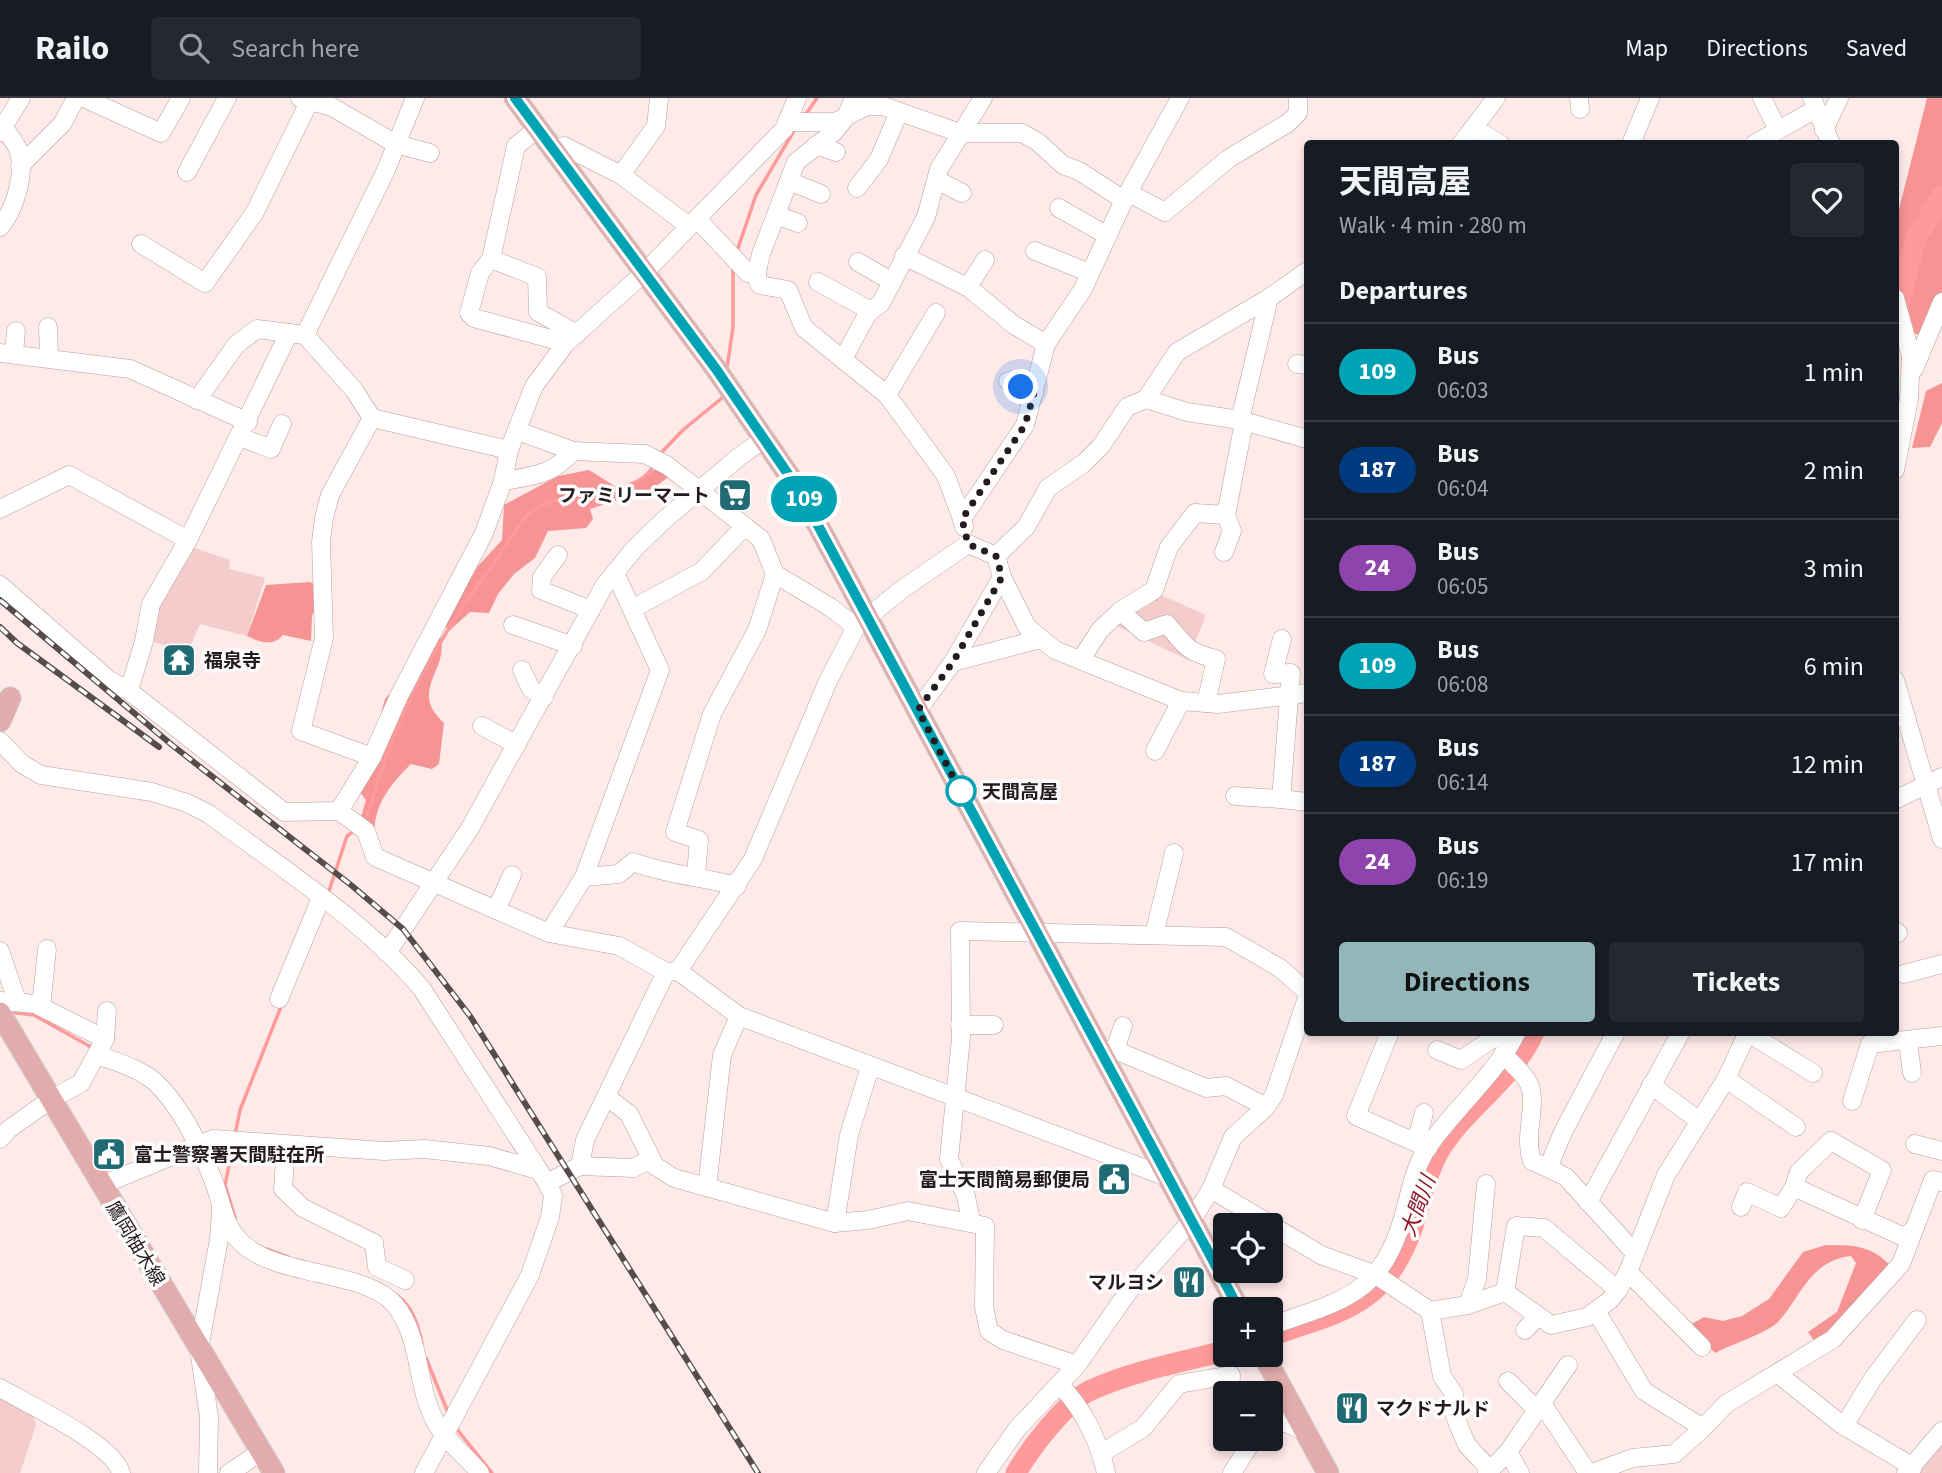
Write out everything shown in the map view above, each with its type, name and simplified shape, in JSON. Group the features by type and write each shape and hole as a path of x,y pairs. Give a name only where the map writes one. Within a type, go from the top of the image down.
{"main road":[{"path":"515,98 766,438 799,490 862,623 918,710 1036,931 1107,1049 1167,1177 1233,1297"},
{"path":"0,721 5,693"},
{"name":"鷹岡柚木線","path":"5,1008 50,1100 274,1473"},
{"path":"1270,1367 1328,1473"}],"street":[{"path":"0,227 13,211 20,166 19,150 2,130 21,98"},
{"path":"20,166 62,124 76,98"},
{"path":"84,98 161,133 181,98"},
{"path":"187,172 227,98"},
{"path":"128,691 144,641 151,604 188,540 297,334 396,144 415,98"},
{"path":"621,175 656,126 659,98"},
{"path":"344,816 399,696 484,533 503,481 509,450 534,386 572,339 644,273 792,122 797,98"},
{"path":"854,98 846,117 834,132 796,162 761,254 757,275 760,285 788,290 804,328 887,395 946,476 968,544"},
{"path":"843,359 871,311 881,303 926,217 939,169 983,98"},
{"path":"962,519 1025,425 1046,344 1083,289 1127,196 1180,98"},
{"path":"792,122 828,122 846,117 867,106 883,106 960,132 1022,132 1063,165 1165,212 1228,159 1288,123 1298,113 1298,98"},
{"path":"1464,140 1496,98"},
{"path":"1633,140 1650,98"},
{"path":"1762,98 1778,130"},
{"path":"1827,137 1839,98"},
{"path":"141,244 205,283 256,212 305,100 334,103 396,144 430,153"},
{"path":"1761,140 1814,103 1827,137"},
{"path":"857,188 879,159 899,112"},
{"path":"1474,128 1494,140"},
{"path":"537,129 516,146 491,259 480,273 469,313 474,318 572,339"},
{"path":"816,145 836,152"},
{"path":"552,149 564,146 621,175 693,222 748,273 757,275"},
{"path":"937,180 962,193"},
{"path":"789,181 821,194"},
{"path":"1059,208 1108,236"},
{"path":"776,215 798,223"},
{"path":"1035,251 1090,273"},
{"path":"904,256 968,287 1014,325 1046,344"},
{"path":"491,259 537,277 538,312 572,339"},
{"path":"968,287 985,260"},
{"path":"858,262 891,281"},
{"path":"996,556 1026,527 1048,488 1084,463 1101,446 1127,407 1146,399 1177,352 1269,298 1304,273"},
{"path":"818,282 871,311"},
{"path":"1224,552 1232,531 1226,515 1242,421 1269,298"},
{"path":"1911,375 1942,302"},
{"path":"1899,310 1909,340 1911,375 1899,446"},
{"path":"887,395 936,313"},
{"path":"48,327 48,358"},
{"path":"197,400 236,345 257,329 297,334 354,390 372,418 509,450"},
{"path":"16,331 7,353 130,369 197,400 271,449 282,424"},
{"path":"1008,381 1034,393"},
{"path":"1146,399 1187,412 1242,421 1304,438"},
{"path":"372,418 330,495 324,518 321,542 324,638 300,731 372,757"},
{"path":"518,430 573,451 645,454 668,466 761,539 775,574 862,623"},
{"path":"387,953 470,828 614,573 644,539 740,456 766,438"},
{"path":"503,481 547,474 561,465 573,451"},
{"path":"0,509 69,475 188,540"},
{"path":"1082,658 1100,630 1120,611 1154,590 1169,547 1195,513 1226,515"},
{"path":"632,609 702,571 745,526"},
{"path":"968,544 996,556"},
{"path":"580,1166 585,1140 672,971 737,886 765,833 828,681 862,623 901,590 968,544"},
{"path":"558,555 542,577 541,590 592,610"},
{"path":"996,556 1002,577 1027,627 1055,650 1082,658 1181,701 1206,703 1304,693"},
{"path":"550,933 584,877 660,670 614,573"},
{"path":"696,876 699,839 675,832 712,714 757,630 775,574"},
{"path":"918,710 953,662 1002,577"},
{"path":"0,585 109,680 128,691 284,812 344,816 366,831 376,857 432,883 550,933 619,946 672,971 739,1016 1167,1177"},
{"path":"1120,611 1144,632 1167,624 1177,636 1178,642 1200,656 1216,659 1206,703"},
{"path":"513,625 573,646"},
{"path":"953,662 1040,639"},
{"path":"1281,799 1287,695 1291,673 1273,674 1282,639"},
{"path":"522,670 531,689 544,697"},
{"path":"1899,690 1934,781 1941,830"},
{"path":"1155,751 1181,701"},
{"path":"482,726 517,745"},
{"path":"0,741 22,764 41,775 152,792 187,803 209,814 338,911 387,953 422,989 553,1195 550,1217 530,1275 424,1473"},
{"path":"1899,798 1934,781"},
{"path":"1235,796 1304,802"},
{"path":"1154,935 1174,853"},
{"path":"584,877 619,874 633,862 664,873 696,876 737,886"},
{"path":"496,910 512,875"},
{"path":"279,999 321,898"},
{"path":"971,1221 966,1196 949,1159 960,1025 960,931 1226,937 1280,968 1304,992"},
{"path":"41,1007 47,948"},
{"path":"0,951 5,1008 41,1007 155,1082 172,1103 221,1142"},
{"path":"1904,974 1942,964"},
{"path":"986,1473 1017,1429 1064,1390 1077,1364 1128,1292 1192,1220 1211,1189 1233,1137 1266,1107 1283,1073 1304,1005"},
{"path":"0,1139 9,1129 50,1100 81,1083 101,1047 107,1011"},
{"path":"707,1187 722,1055 739,1016"},
{"path":"960,1025 994,1025"},
{"path":"1107,1049 1121,1040 1123,1026"},
{"path":"1852,1101 1870,1044 1942,1035"},
{"path":"1388,1036 1356,1116 1422,1145"},
{"path":"1548,1168 1563,1132 1614,1036"},
{"path":"1588,1202 1679,1036"},
{"path":"1211,1189 1321,1255 1376,1275 1430,1311 1468,1305 1505,1292 1518,1299 1531,1323 1563,1324 1587,1317 1618,1290 1628,1272 1666,1175 1726,1079 1747,1036"},
{"path":"1753,1036 1812,1073"},
{"path":"1437,1049 1461,1060 1492,1040 1509,1048 1529,1085 1532,1106 1526,1143 1532,1161 1566,1177 1634,1252"},
{"path":"1908,1041 1912,1073"},
{"path":"1422,1145 1509,1048"},
{"path":"1107,1049 1206,1088 1226,1086 1266,1107"},
{"path":"835,1223 849,1135 870,1067"},
{"path":"1726,1079 1796,1127"},
{"path":"1651,1085 1698,1121"},
{"path":"607,1097 629,1114 650,1160 674,1178 835,1223 867,1220 908,1211 971,1221 985,1226 984,1307 989,1331 1003,1340 1077,1364"},
{"path":"1283,1321 1348,1297 1376,1275 1395,1245 1415,1177 1422,1145 1424,1113"},
{"path":"1741,1206 1747,1192 1781,1209 1799,1172 1831,1141 1882,1170 1862,1220"},
{"path":"102,1185 221,1142 384,1151 425,1149 489,1156 542,1177 580,1166 633,1168 650,1160"},
{"path":"208,1473 208,1417 200,1349 219,1239 221,1142"},
{"path":"1915,1144 1942,1151"},
{"path":"286,1146 283,1189 303,1208 374,1243 377,1267 405,1280"},
{"path":"1508,1381 1541,1408 1590,1473 1633,1458 1674,1454 1726,1404 1778,1374 1840,1331 1901,1264 1933,1180 1942,1182"},
{"path":"1468,1305 1477,1279 1486,1184"},
{"path":"1794,1187 1904,1237 1913,1230"},
{"path":"221,1203 236,1238 250,1249 290,1266 367,1288 388,1298 397,1307 405,1320 423,1392 435,1421 480,1473"},
{"path":"1505,1292 1516,1226 1544,1228 1618,1290"},
{"path":"1628,1272 1702,1347"},
{"path":"1430,1311 1442,1376 1451,1385 1454,1395 1454,1413 1466,1445 1489,1471 1508,1452 1568,1366"},
{"path":"1596,1311 1644,1391 1703,1428"},
{"path":"1844,1426 1872,1380 1917,1320"},
{"path":"1778,1374 1844,1426 1910,1470 1942,1431"},
{"path":"1102,1452 1143,1428 1179,1384 1231,1375 1231,1381"},
{"path":"0,1388 98,1445 120,1466 121,1473"},
{"path":"1064,1390 1080,1411 1102,1452 1106,1473"},
{"path":"1283,1423 1306,1431"},
{"path":"1232,1473 1246,1451"},
{"path":"229,1473 261,1452"},
{"path":"1508,1452 1520,1473"}],"shaded area":[{"path":"1927,98 1942,98 1942,291 1923,335 1915,334 1899,281 1899,209"},
{"path":"1942,383 1942,423 1930,447 1912,448 1926,391"},
{"path":"659,466 670,476 652,489 590,509 593,519 586,528 548,531 535,558 514,574 498,594 489,613 470,612 450,630 443,625 478,566 502,540 504,505 558,476 589,470 616,487 637,483"},
{"path":"189,546 230,560 229,569 265,578 247,636 200,624 188,651 146,640 155,606"},
{"path":"310,582 316,585 320,597 312,616 311,641 283,635 275,641 266,642 247,636 266,585"},
{"path":"1156,593 1206,615 1188,660 1113,624"},
{"path":"440,636 440,659 429,690 429,700 434,711 444,723 439,764 432,769 411,764 396,780 379,807 375,839 359,824 366,800 360,792 385,699"},
{"path":"1826,1245 1860,1247 1875,1253 1889,1264 1819,1348 1808,1332 1837,1312 1856,1263 1851,1256 1826,1264 1816,1272 1773,1326 1715,1353 1690,1325 1704,1317 1723,1321 1742,1316 1769,1299 1803,1252"},
{"path":"0,1396 33,1415 36,1425 20,1473 0,1473"},
{"path":"1942,1432 1942,1473 1914,1473"}],"waterway":[{"path":"804,117 817,98"},
{"path":"736,254 756,195 795,129"},
{"name":"大間川","path":"1899,304 1916,238 1942,196"},
{"path":"727,368 733,327 733,268"},
{"path":"659,455 683,430 722,398 723,393"},
{"path":"365,822 386,755 423,673 464,605 524,519 542,505 631,484 644,477 654,465"},
{"path":"328,894 347,836 354,831"},
{"path":"235,1135 240,1110 282,1004"},
{"path":"9,1012 34,1015 91,1047"},
{"name":"大間川","path":"1283,1332 1319,1320 1358,1302 1374,1291 1388,1275 1401,1255 1412,1229 1426,1181 1438,1153 1461,1122 1513,1067 1532,1036"},
{"path":"225,1185 233,1146"},
{"path":"225,1185 235,1218"},
{"path":"266,1249 288,1257"},
{"path":"391,1292 409,1307 422,1343"},
{"name":"大間川","path":"1016,1473 1039,1439 1081,1396 1107,1383 1140,1372 1213,1354"},
{"path":"426,1358 449,1415"},
{"path":"456,1428 492,1473"}],"railway":[{"path":"0,600 172,745 403,929 470,1016 758,1473"},
{"path":"0,627 17,643 159,747"}],"bus line":[{"name":"109","path":"515,98 740,402 799,490 1233,1297"}],"place":[{"name":"ファミリーマート","path":"735,495"},
{"name":"福泉寺","path":"179,660"},
{"name":"天間高屋","path":"961,791"},
{"name":"富士警察署天間駐在所","path":"109,1154"},
{"name":"富士天間簡易郵便局","path":"1114,1179"},
{"name":"マルヨシ","path":"1189,1282"},
{"name":"マクドナルド","path":"1352,1408"}],"route":[{"path":"961,791 962,794 918,710 953,662 1002,577 996,556 968,544 962,519 1025,425 1034,393 1021,387"}]}
